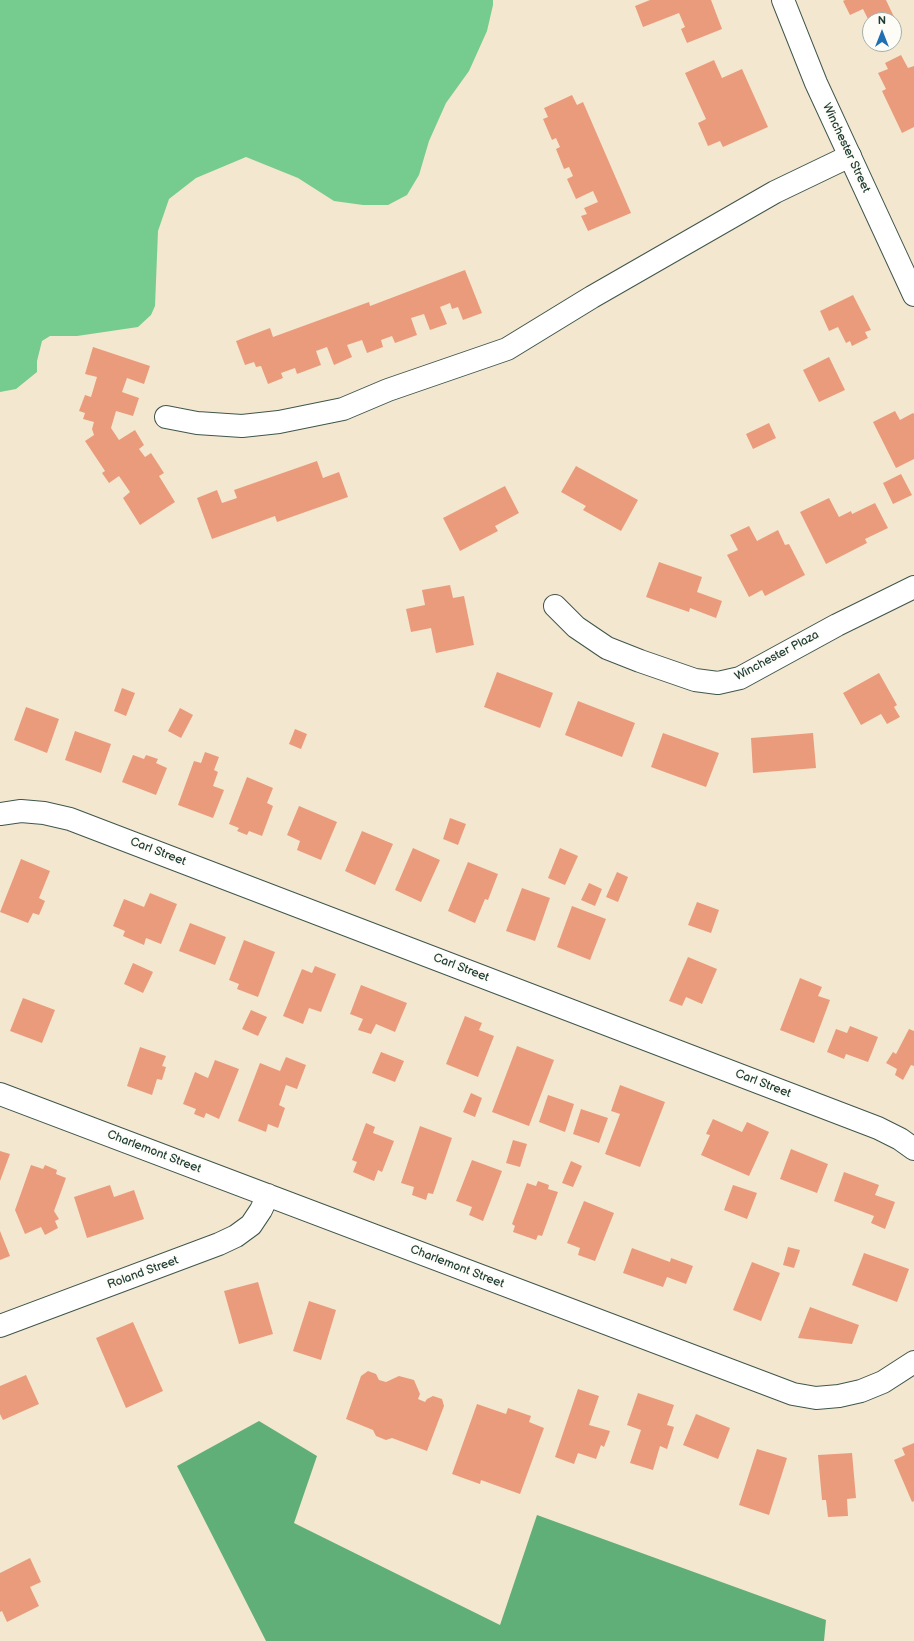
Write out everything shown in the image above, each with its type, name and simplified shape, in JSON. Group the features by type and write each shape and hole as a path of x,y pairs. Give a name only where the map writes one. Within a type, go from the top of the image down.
{"street":[{"name":"Winchester Street","path":"783,0 816,83 914,295"},
{"path":"166,417 197,423 242,426 279,422 322,414 343,409 388,390 507,348 592,297 775,192 850,156"},
{"name":"Winchester Plaza","path":"555,606 576,627 607,648 695,680 718,683 740,678 837,625 914,587"},
{"name":"Carl Street","path":"0,814 28,812 44,813 70,819 878,1128 900,1139 914,1149"},
{"name":"Charlemont Street","path":"0,1094 793,1394 816,1398 839,1396 861,1391 883,1382 914,1362"},
{"name":"Roland Street","path":"0,1326 219,1244 236,1236 251,1225 261,1210 268,1195"}],"green space":[{"path":"0,0 493,0 493,5 487,31 469,71 446,103 429,141 419,175 407,195 388,205 363,205 334,201 298,178 246,157 196,178 169,199 158,231 155,306 151,315 138,327 77,336 50,336 42,341 37,361 37,372 16,389 0,392"},
{"path":"259,1421 317,1456 294,1523 500,1625 537,1515 826,1620 824,1641 266,1641 177,1466"}],"building":[{"path":"650,0 711,0 722,29 687,43 681,29 685,27 679,13 643,27 635,6"},
{"path":"886,0 892,12 864,12 863,9 850,15 843,1"},
{"path":"901,55 908,68 914,66 914,127 902,133 882,91 886,89 878,73 888,69 885,63"},
{"path":"714,60 722,78 742,69 768,127 723,147 720,141 708,146 698,123 706,119 685,73"},
{"path":"572,95 577,105 583,102 631,213 588,231 581,216 587,214 584,208 598,202 593,191 576,199 567,179 573,176 569,167 564,169 556,149 560,147 556,138 552,140 543,119 548,117 544,108"},
{"path":"465,270 482,313 463,320 458,307 452,309 450,303 440,307 447,324 430,330 424,314 411,318 417,335 395,343 392,336 381,340 383,347 367,353 362,340 347,345 352,357 334,365 327,347 316,351 321,365 297,374 295,368 281,373 283,378 268,384 261,366 256,367 254,362 245,365 236,341 270,328 273,337 369,302 370,306"},
{"path":"853,295 871,330 865,332 868,338 852,346 850,341 846,343 838,327 829,331 820,311"},
{"path":"93,347 150,366 144,384 127,378 122,392 139,398 133,416 116,411 111,428 119,440 135,430 144,445 139,449 145,457 151,453 164,473 159,476 175,502 140,525 123,498 130,492 119,476 109,483 102,473 105,471 85,441 94,435 92,429 94,422 83,419 85,413 79,411 85,395 91,397 97,377 85,374"},
{"path":"829,357 845,390 819,402 803,370"},
{"path":"895,411 900,420 913,413 914,414 914,459 896,468 873,422"},
{"path":"769,423 776,438 753,449 746,434"},
{"path":"317,461 323,478 339,472 348,497 277,522 275,516 212,539 197,498 217,490 222,503 237,498 234,490"},
{"path":"576,466 638,500 621,531 583,510 586,506 561,492"},
{"path":"901,474 912,495 893,504 883,483"},
{"path":"505,486 519,513 495,526 498,531 460,551 443,518"},
{"path":"829,498 839,517 851,511 852,514 875,503 888,528 865,539 867,543 826,564 800,512"},
{"path":"749,526 757,541 778,530 785,545 789,544 805,575 765,596 762,590 749,597 727,555 738,550 730,535"},
{"path":"659,562 702,577 697,592 722,601 716,618 690,608 689,612 646,597"},
{"path":"450,585 453,598 464,596 474,645 436,653 431,628 411,632 406,609 425,605 422,590"},
{"path":"497,672 553,693 540,728 484,707"},
{"path":"879,673 897,705 894,707 900,717 887,724 881,714 861,725 843,693"},
{"path":"122,688 135,693 126,716 114,711"},
{"path":"578,701 635,723 622,757 565,735"},
{"path":"26,707 59,719 47,753 14,740"},
{"path":"180,708 193,715 181,738 168,731"},
{"path":"295,729 307,734 301,749 289,744"},
{"path":"75,731 111,744 101,773 65,760"},
{"path":"663,733 719,753 706,787 651,767"},
{"path":"813,733 816,768 753,773 751,738"},
{"path":"205,752 219,757 214,770 218,772 213,786 224,790 213,818 178,805 194,761 201,763"},
{"path":"133,755 144,759 146,755 158,759 156,763 167,768 156,795 122,782"},
{"path":"247,777 273,788 267,803 273,806 262,836 249,831 247,835 237,831 239,828 229,824"},
{"path":"299,806 337,822 321,860 297,850 300,841 287,835"},
{"path":"450,818 466,824 458,845 443,839"},
{"path":"362,831 393,844 375,885 345,871"},
{"path":"413,848 440,860 421,902 395,890"},
{"path":"560,848 578,856 565,885 548,878"},
{"path":"21,859 50,871 39,898 45,901 39,915 33,913 28,923 0,912"},
{"path":"468,862 498,874 488,900 485,899 475,923 448,911"},
{"path":"617,872 628,877 618,902 606,897"},
{"path":"589,883 602,889 595,906 581,900"},
{"path":"522,888 550,898 535,941 506,931"},
{"path":"150,893 177,904 161,944 146,938 144,945 123,936 125,931 113,926 124,899 144,907"},
{"path":"697,902 719,910 711,933 688,925"},
{"path":"572,906 606,919 590,960 557,947"},
{"path":"190,923 226,937 215,965 179,951"},
{"path":"244,940 275,952 258,997 237,989 239,984 229,980"},
{"path":"688,957 717,969 702,1004 686,997 682,1006 669,1001"},
{"path":"133,963 153,972 143,993 124,984"},
{"path":"315,966 336,974 321,1012 309,1008 303,1024 283,1016 302,969 312,973"},
{"path":"800,978 822,987 818,996 830,1000 814,1043 780,1030"},
{"path":"361,985 407,1003 395,1032 376,1024 371,1034 358,1030 363,1019 350,1014"},
{"path":"23,998 55,1010 42,1043 10,1031"},
{"path":"251,1010 267,1017 258,1036 242,1029"},
{"path":"465,1016 482,1023 479,1030 494,1036 478,1077 446,1064"},
{"path":"850,1026 878,1037 868,1062 846,1054 844,1059 827,1052 836,1029 847,1033"},
{"path":"909,1029 914,1031 914,1066 911,1065 903,1080 895,1075 897,1069 886,1063 893,1052 896,1054"},
{"path":"517,1046 554,1060 529,1126 492,1112"},
{"path":"140,1047 166,1056 162,1066 166,1067 162,1080 157,1079 152,1095 127,1086"},
{"path":"381,1052 404,1061 395,1082 372,1073"},
{"path":"286,1057 306,1065 297,1089 286,1085 279,1105 285,1108 278,1128 268,1124 266,1132 238,1121 260,1063 280,1071"},
{"path":"215,1060 239,1069 219,1119 206,1113 204,1118 194,1114 196,1109 183,1104 195,1072 208,1078"},
{"path":"620,1085 665,1102 640,1167 605,1154 620,1114 611,1111"},
{"path":"471,1093 482,1098 475,1117 463,1112"},
{"path":"548,1095 574,1104 565,1132 539,1122"},
{"path":"581,1109 608,1118 599,1143 573,1134"},
{"path":"713,1119 742,1132 747,1122 769,1132 749,1176 701,1155 710,1135 706,1134"},
{"path":"366,1123 375,1127 373,1133 394,1141 382,1172 378,1170 374,1181 353,1172 357,1162 352,1160"},
{"path":"420,1126 452,1138 433,1194 428,1193 426,1200 412,1195 414,1187 401,1183"},
{"path":"513,1140 527,1144 520,1167 506,1163"},
{"path":"791,1149 828,1164 817,1193 780,1179"},
{"path":"0,1151 10,1154 0,1181"},
{"path":"472,1160 502,1171 483,1221 469,1215 472,1207 456,1201"},
{"path":"571,1161 582,1166 573,1187 562,1183"},
{"path":"31,1165 43,1169 45,1165 57,1170 56,1174 66,1178 54,1211 59,1219 55,1221 58,1228 45,1235 41,1227 25,1234 15,1210"},
{"path":"844,1172 879,1185 875,1195 895,1202 885,1229 871,1223 874,1216 834,1201"},
{"path":"538,1181 549,1185 548,1189 558,1192 542,1236 538,1235 536,1240 513,1232 515,1226 512,1224 527,1183 536,1186"},
{"path":"110,1185 114,1197 134,1190 144,1219 87,1238 74,1197"},
{"path":"733,1185 757,1193 747,1219 724,1210"},
{"path":"584,1201 614,1213 595,1261 578,1255 580,1248 567,1243"},
{"path":"0,1231 10,1256 0,1260"},
{"path":"788,1247 800,1250 794,1268 783,1265"},
{"path":"632,1248 670,1262 671,1258 693,1266 686,1284 667,1277 663,1287 623,1273"},
{"path":"864,1253 909,1269 897,1302 852,1285"},
{"path":"752,1262 780,1273 761,1321 733,1310"},
{"path":"258,1282 273,1334 239,1344 224,1291"},
{"path":"309,1301 336,1310 321,1360 293,1351"},
{"path":"810,1307 859,1325 852,1344 798,1338"},
{"path":"133,1322 163,1391 126,1408 96,1338"},
{"path":"368,1371 376,1374 379,1380 386,1382 399,1376 414,1380 420,1394 418,1399 425,1402 433,1396 442,1399 444,1406 427,1451 392,1438 386,1440 376,1436 373,1430 346,1419 361,1376"},
{"path":"26,1375 39,1404 3,1420 0,1414 0,1386"},
{"path":"578,1389 599,1396 589,1425 610,1431 604,1447 601,1445 596,1459 578,1453 574,1464 555,1457"},
{"path":"638,1393 674,1405 667,1425 674,1427 667,1449 660,1446 653,1470 630,1463 641,1430 627,1425"},
{"path":"477,1404 506,1414 508,1408 531,1416 529,1422 544,1428 520,1494 481,1480 480,1484 452,1474"},
{"path":"696,1414 730,1428 718,1459 683,1445"},
{"path":"914,1443 914,1501 912,1502 894,1460 905,1455 902,1448"},
{"path":"757,1449 787,1458 769,1515 739,1505"},
{"path":"852,1453 856,1498 847,1499 848,1516 828,1517 826,1500 822,1500 818,1455"},
{"path":"30,1558 41,1582 30,1587 39,1606 7,1622 2,1611 0,1612 0,1573"}]}
